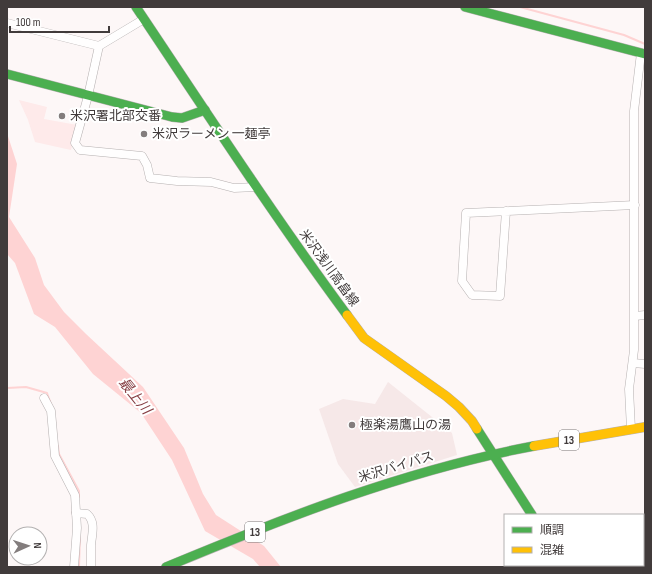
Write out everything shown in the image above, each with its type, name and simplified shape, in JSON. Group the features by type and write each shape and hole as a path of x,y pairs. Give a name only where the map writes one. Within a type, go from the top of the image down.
{"main road":[{"name":"米沢浅川高畠線","path":"136,7 309,264 364,338 453,402 472,421 531,514"},
{"path":"465,7 643,53"},
{"path":"7,74 172,117 182,118 205,110"},
{"name":"米沢バイパス","path":"166,567 344,497 426,471 494,454 631,429 645,429"}],"street":[{"path":"7,23 99,46 144,19"},
{"path":"99,46 88,96 75,143 80,150 142,156 147,165 150,178 177,181 211,182 234,188 256,187"},
{"path":"631,429 629,389 633,363 635,316 634,111 643,53"},
{"path":"506,211 500,296 472,295 462,281 466,213 506,211 635,205"},
{"path":"635,316 645,315"},
{"path":"633,363 645,364"},
{"path":"44,398 51,412 55,456 73,490 79,513 74,567"},
{"path":"79,513 87,514 91,518 93,532 91,544 91,567"}],"shaded area":[{"path":"19,100 47,107 44,119 77,125 71,150 35,142 28,120"},
{"path":"388,382 452,433 457,455 355,487 338,464 319,409 343,399 375,404"}],"water":[{"name":"最上川","path":"7,133 17,164 9,217 35,258 44,285 64,312 143,387 184,448 203,494 216,515 264,546 281,567 260,567 253,559 205,531 172,460 141,413 93,374 55,327 34,314 15,263 7,254"}],"waterway":[{"path":"520,7 624,35 645,44"},
{"path":"7,388 26,387 47,393 51,404"},
{"path":"58,446 59,454 79,491 79,497"},
{"path":"79,567 80,535"}],"traffic: fast":[{"path":"136,7 266,201 347,315"},
{"path":"465,7 645,54"},
{"path":"7,74 172,117 182,118 205,110"},
{"path":"477,429 531,514"},
{"path":"166,567 256,530 347,497 439,468 534,446"}],"traffic: slow":[{"path":"347,315 364,338 446,396 459,407 477,429"},
{"path":"534,446 645,427"}],"place":[{"name":"米沢署北部交番","path":"62,116"},
{"name":"米沢ラーメン 一麺亭","path":"144,134"},
{"name":"極楽湯鷹山の湯","path":"352,425"}]}
